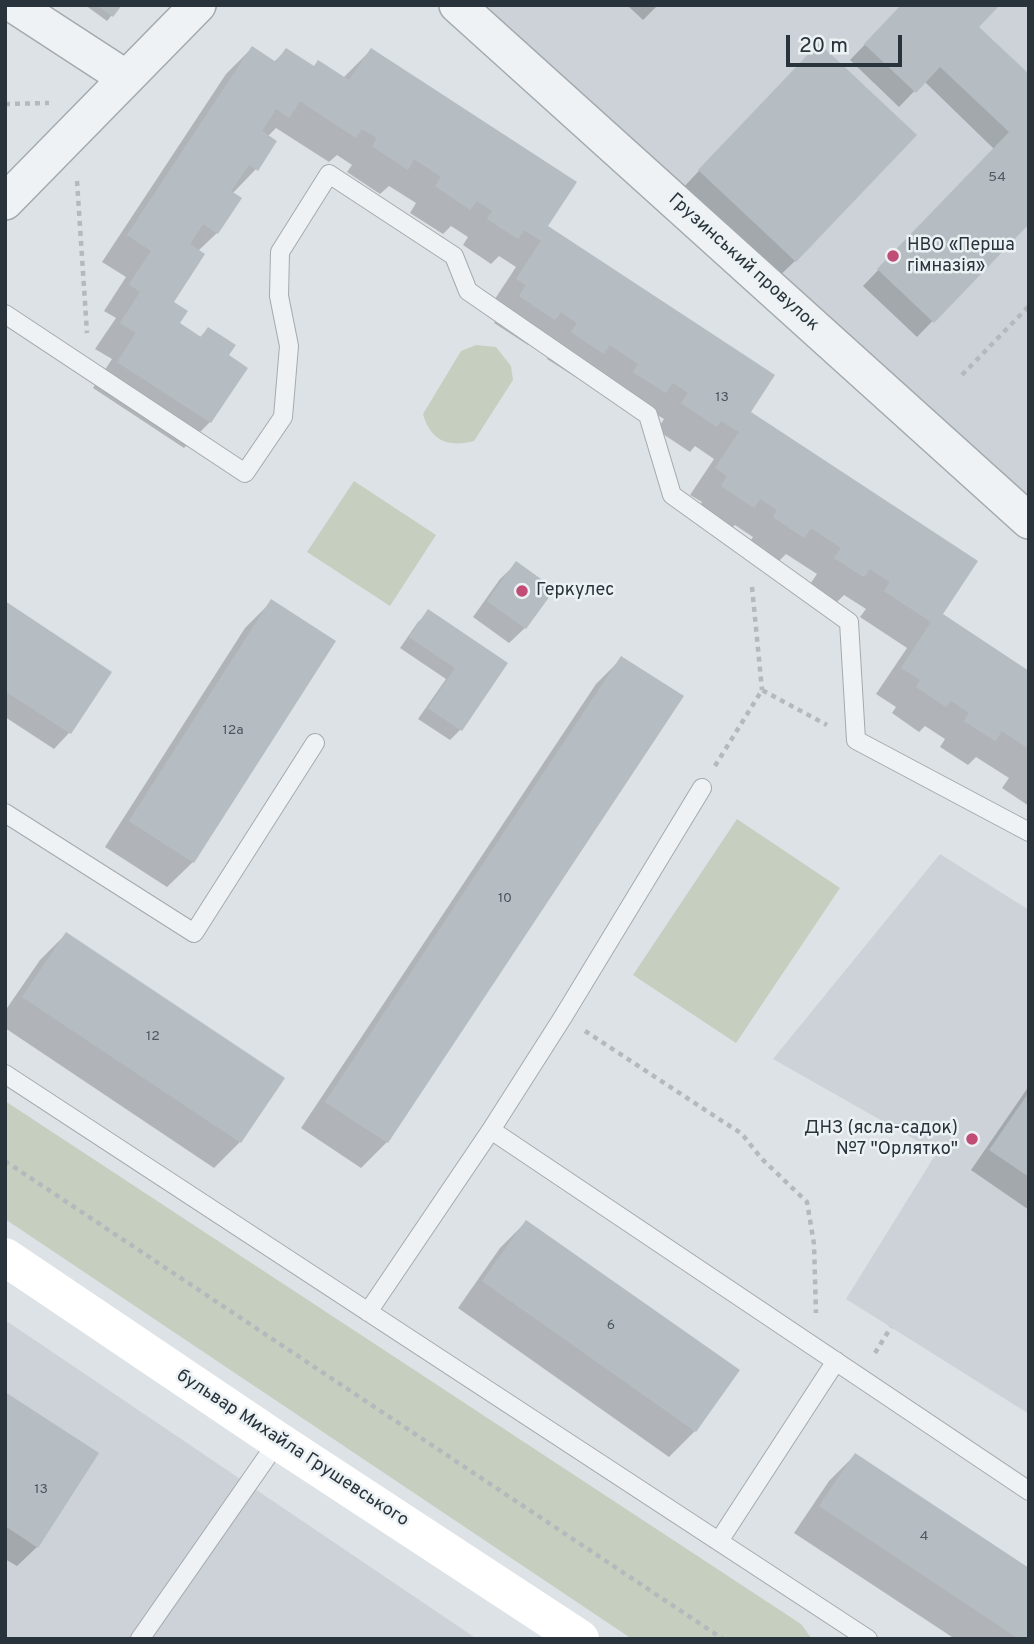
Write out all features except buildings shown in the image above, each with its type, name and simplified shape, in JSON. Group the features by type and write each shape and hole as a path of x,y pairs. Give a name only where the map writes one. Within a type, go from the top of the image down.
{"main road":[{"name":"бульвар Михайла Грушевського","path":"5,1257 278,1441 580,1639"}],"street":[{"path":"14,5 126,78"},
{"path":"5,202 198,5"},
{"name":"Грузинський провулок","path":"457,5 1029,521"}],"lane":[{"path":"5,314 245,473 283,417 289,346 279,296 279,252 329,174 454,256 468,290 648,415 672,495 849,622 856,740 1029,832"},
{"path":"5,813 194,933 315,743"},
{"path":"368,1312 491,1130 702,788"},
{"path":"5,1074 868,1639"},
{"path":"491,1130 1029,1491"},
{"path":"719,1541 836,1361"},
{"path":"140,1639 278,1441"}],"path":[{"path":"5,104 50,103"},
{"path":"76,180 89,369"},
{"path":"962,375 1029,306"},
{"path":"702,788 762,691 749,550"},
{"path":"762,691 856,740"},
{"path":"563,1017 742,1134 761,1158 807,1202 814,1244 817,1349"},
{"path":"5,1161 723,1639"}],"shaded area":[{"name":"НВО «Перша гімназія»","path":"484,5 1029,5 1029,506"},
{"name":"ДНЗ (ясла-садок) №7 \"Орлятко\"","path":"940,854 1029,910 1029,1414 846,1299 937,1152 773,1059"},
{"path":"5,1320 477,1639 5,1639"}],"green space":[{"path":"476,345 496,347 511,366 513,380 474,441 456,443 441,440 430,430 423,414 461,351"},
{"path":"354,481 436,535 390,606 307,552"},
{"path":"737,819 840,888 736,1043 633,975"},
{"path":"5,1101 801,1624 812,1639 632,1639 5,1219"}],"place":[{"name":"НВО «Перша гімназія»","path":"893,256"},
{"name":"Геркулес","path":"522,591"},
{"name":"ДНЗ (ясла-садок) №7 \"Орлятко\"","path":"972,1139"}]}
